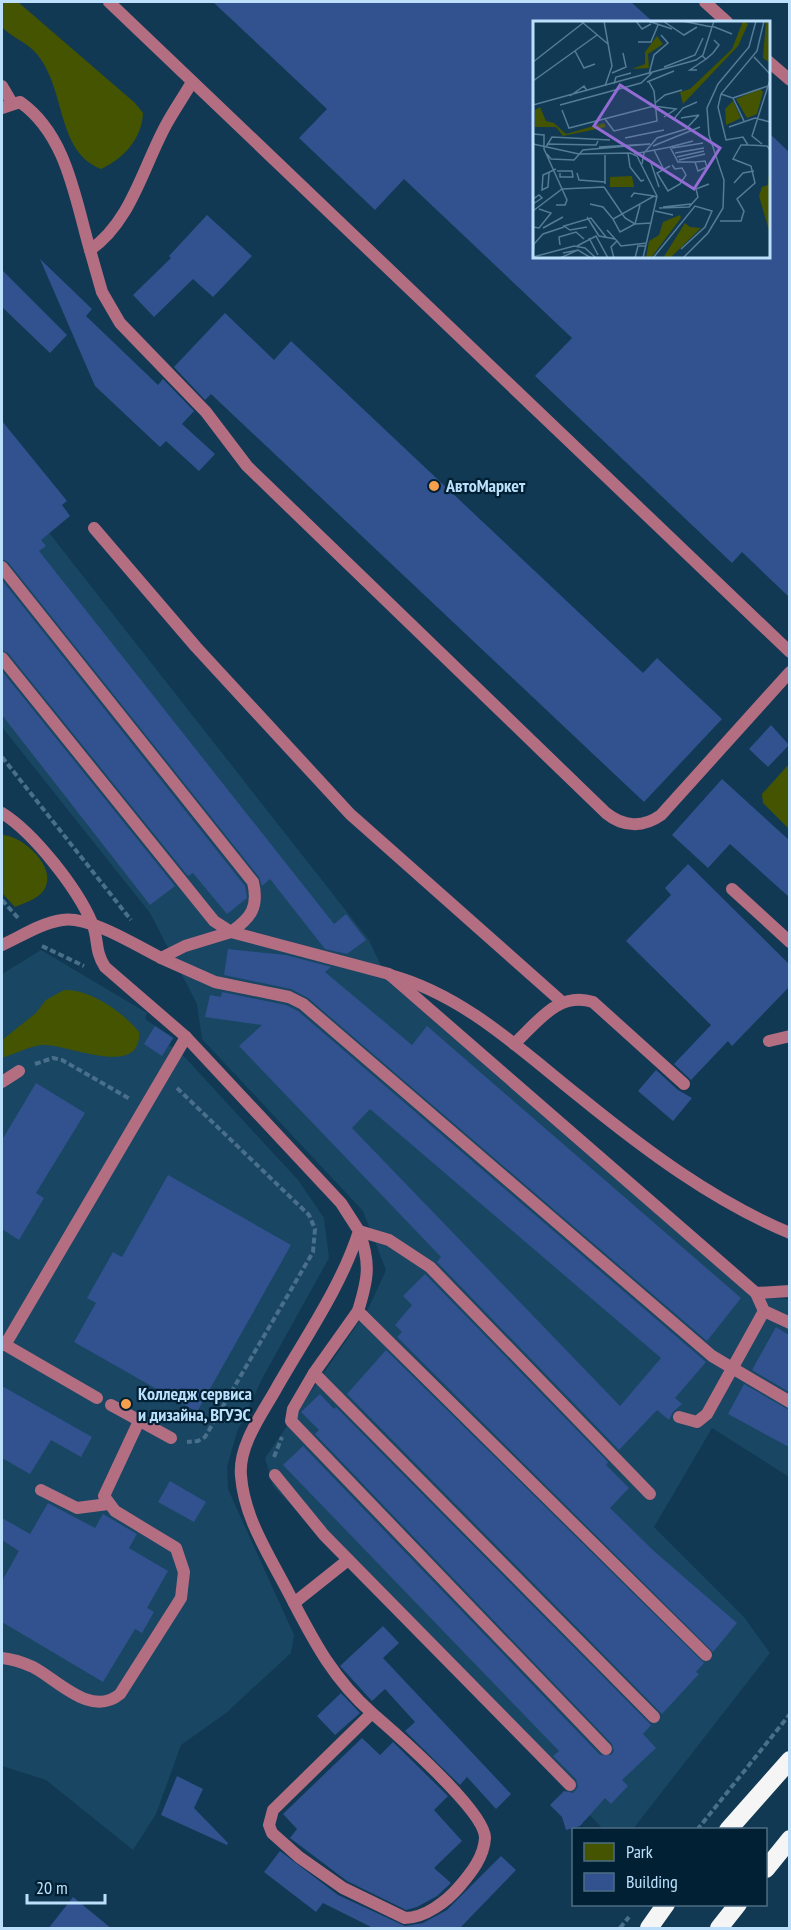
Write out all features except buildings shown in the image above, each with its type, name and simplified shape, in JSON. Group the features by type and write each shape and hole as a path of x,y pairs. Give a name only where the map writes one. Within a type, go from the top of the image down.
{"highway":[{"path":"730,1828 789,1760"},
{"path":"767,1866 789,1839"},
{"path":"649,1929 665,1906"},
{"path":"719,1929 737,1906"}],"lane":[{"path":"108,2 789,652"},
{"path":"705,2 726,21"},
{"path":"770,63 789,81"},
{"path":"90,250 108,238 118,223 166,125 192,82"},
{"path":"2,86 7,105 20,102 38,115 61,152 102,292 120,322 206,412 234,452 610,816 621,822 642,825 660,815 789,672"},
{"path":"94,528 196,647 350,814 562,1002"},
{"path":"2,567 253,882 256,896 248,920 231,932 185,946 162,958"},
{"path":"2,658 214,921 231,932 389,974 442,994 514,1044 606,1118 673,1166 746,1215 789,1233"},
{"path":"2,813 45,854 72,890 93,925 98,955 105,967 186,1037 341,1203 359,1231 368,1255 367,1281 358,1311 314,1373 293,1409 291,1421 606,1749"},
{"path":"732,889 789,942"},
{"path":"2,945 62,920 73,919 93,925 215,982 289,997 303,1004 694,1340 732,1370 789,1402"},
{"path":"389,974 756,1293 764,1311 789,1323"},
{"path":"514,1044 562,1002 578,997 593,1002 684,1084"},
{"path":"769,1041 789,1036"},
{"path":"97,1398 3,1344 146,1108 186,1037"},
{"path":"2,1082 19,1071"},
{"path":"359,1231 388,1240 430,1268 650,1494"},
{"path":"359,1231 341,1273 254,1428 243,1455 240,1475 245,1501 256,1531 325,1662 356,1698 433,1769 478,1819 485,1836 483,1851 475,1866 452,1895 413,1918 395,1914 343,1888 299,1857 272,1833 269,1825 273,1810 372,1713"},
{"path":"756,1293 789,1291"},
{"path":"358,1311 706,1655"},
{"path":"679,1418 689,1422 703,1418 764,1311"},
{"path":"314,1373 654,1718"},
{"path":"111,1405 171,1438"},
{"path":"2,1658 32,1667 93,1702 113,1699 120,1694 181,1598 184,1572 176,1548 108,1504 104,1496 107,1485 139,1421"},
{"path":"275,1476 324,1535 570,1785"},
{"path":"41,1490 77,1508 108,1504"},
{"path":"294,1603 348,1560"}],"path":[{"path":"2,757 133,922"},
{"path":"35,945 39,944 81,965 105,967"},
{"path":"19,1071 44,1060 62,1060 146,1108"},
{"path":"164,1075 309,1215 315,1229 313,1252 205,1437 186,1443 171,1438"},
{"path":"275,1476 274,1451 291,1421"},
{"path":"699,1828 789,1714"}],"shaded area":[{"path":"2,473 369,940 388,981 755,1297 789,1299 789,1477 712,1428 654,1527 744,1617 770,1653 634,1828 602,1828 273,1486 265,1458 368,1309 386,1270 363,1211 202,1039 197,1004 150,913 2,727"},
{"name":"Колледж сервиса и дизайна, ВГУЭС","path":"41,950 147,1013 145,1019 174,1038 169,1045 179,1051 298,1180 324,1218 329,1258 263,1377 237,1432 227,1467 228,1489 294,1635 291,1653 226,1713 181,1745 156,1814 133,1850 46,1780 2,1766 2,974"}],"green space":[{"path":"2,2 18,2 135,103 143,113 135,140 117,160 101,169 86,160 76,148 68,133 45,66 31,48 2,27"},
{"path":"789,764 789,829 763,803 762,794"},
{"path":"2,835 19,840 28,847 43,863 47,872 44,890 38,896 15,907 2,893"},
{"path":"64,990 84,993 115,1010 139,1032 137,1046 128,1054 116,1057 42,1045 2,1058 2,1040 36,1013 46,1000"}],"place":[{"name":"АвтоМаркет","path":"434,486"},
{"name":"Колледж сервиса и дизайна, ВГУЭС","path":"126,1404"}]}
